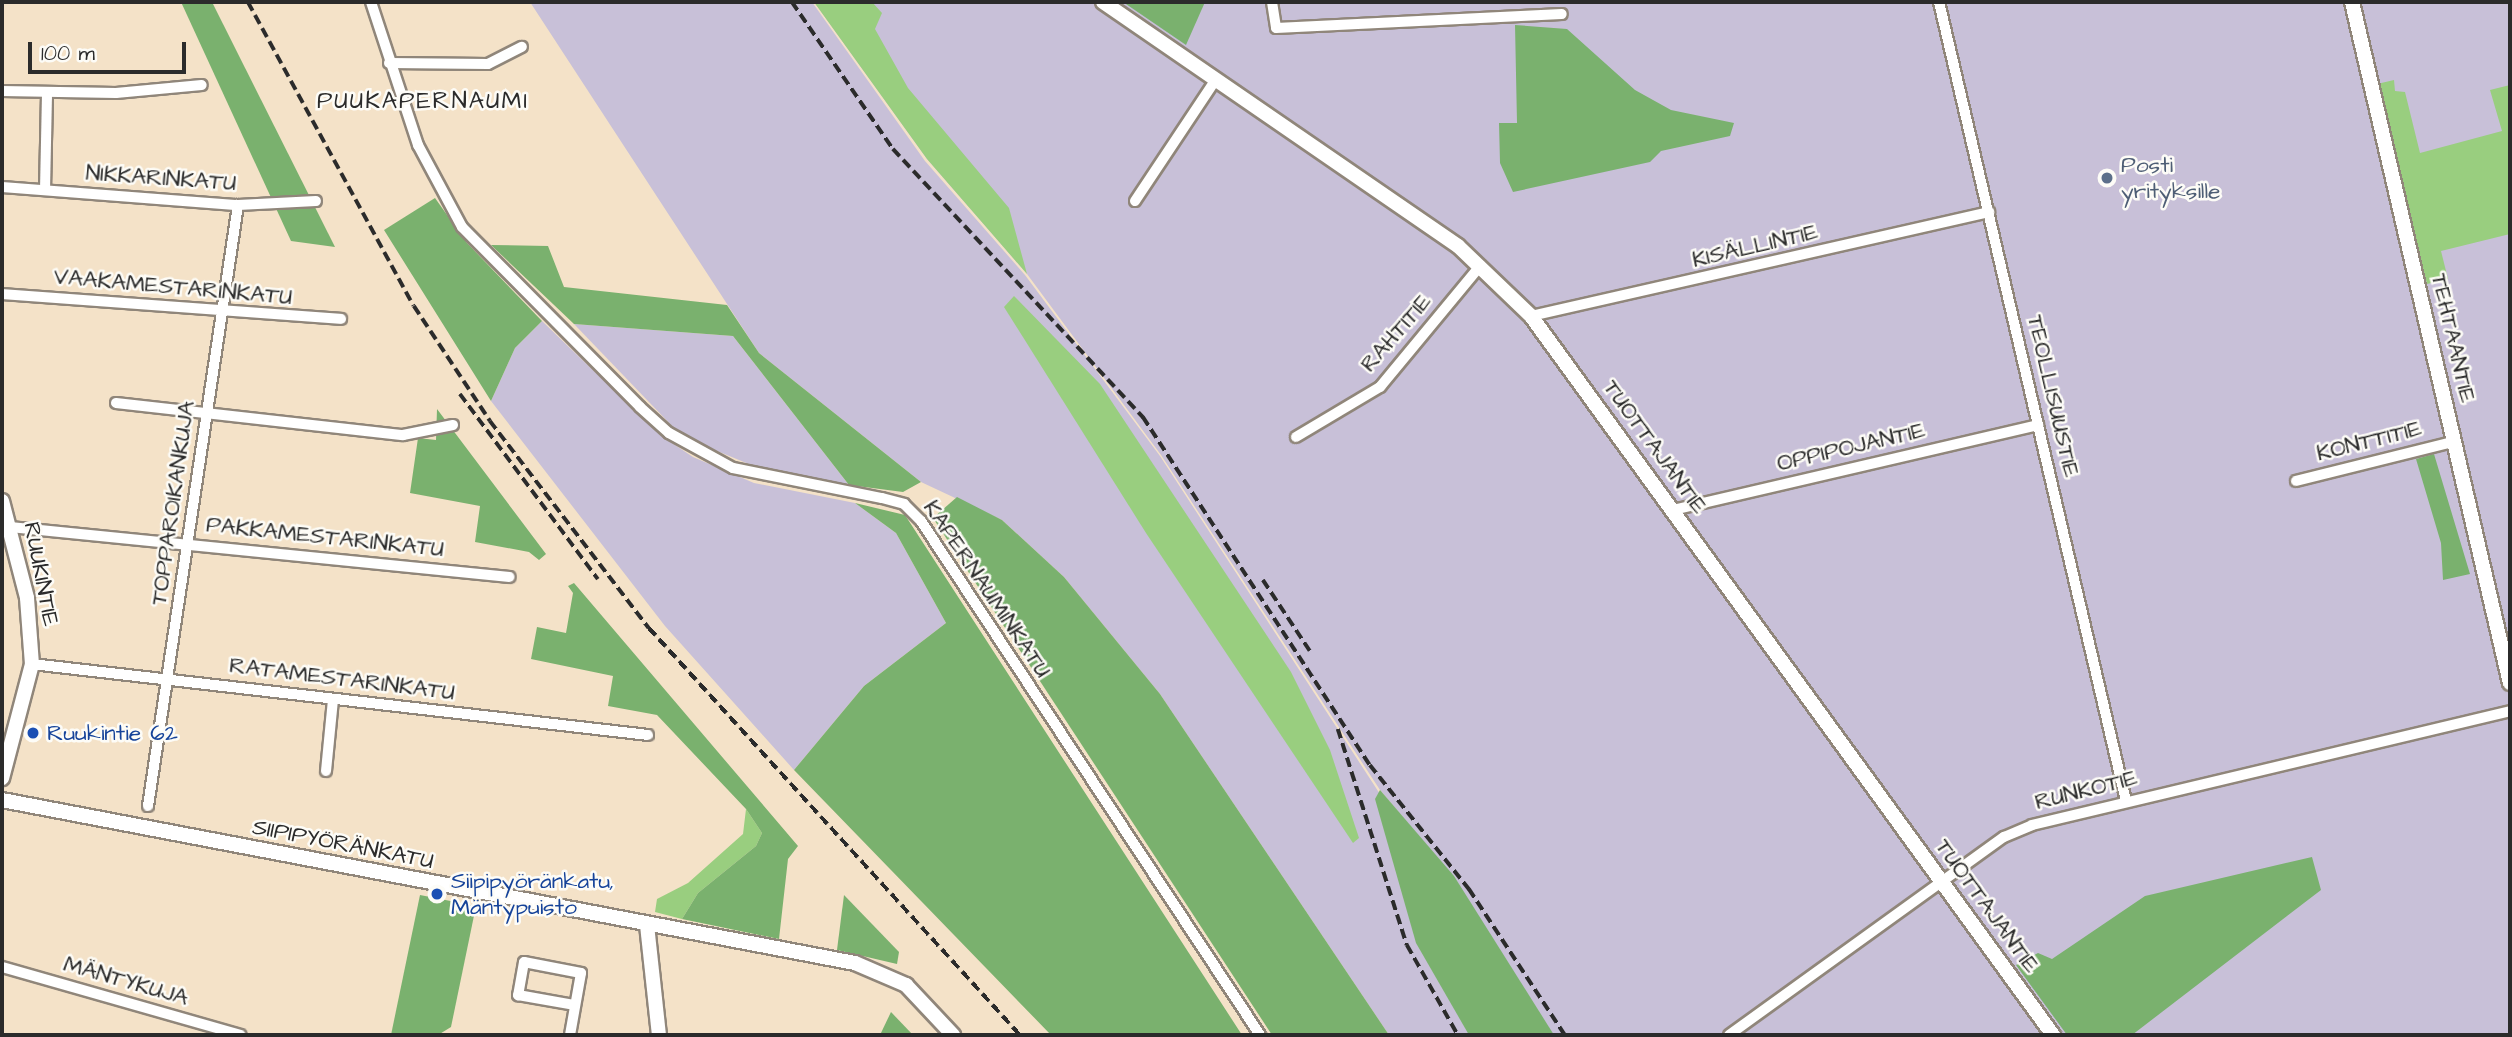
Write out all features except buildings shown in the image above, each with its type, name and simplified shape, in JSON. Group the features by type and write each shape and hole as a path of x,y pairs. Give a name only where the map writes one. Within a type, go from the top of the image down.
{"street":[{"name":"KAPERNAUMINKATU","path":"371,2 430,173 462,227 659,424 698,450 755,475 883,498 915,515 1260,1035"},
{"name":"TUOTTAJANTIE","path":"1103,2 1481,265 1531,316 2053,1035"},
{"path":"1272,2 1276,28 1562,14"},
{"name":"TEOLLISUUSTIE","path":"1940,2 2126,801"},
{"name":"TEHTAANTIE","path":"2352,2 2510,683"},
{"path":"390,63 488,64 522,47"},
{"path":"1135,201 1216,79"},
{"path":"2,91 47,93 202,85"},
{"path":"45,190 47,93"},
{"name":"NIKKARINKATU","path":"2,187 238,205 316,201"},
{"name":"TOPPAROIKANKUJA","path":"148,806 169,680 238,205"},
{"name":"KISÄLLINTIE","path":"1531,316 1989,212"},
{"name":"RAHTITIE","path":"1296,437 1380,387 1481,265"},
{"name":"VAAKAMESTARINKATU","path":"2,293 341,319"},
{"path":"116,403 403,435 453,425"},
{"name":"OPPIPOJANTIE","path":"1673,510 2038,425"},
{"name":"KONTTITIE","path":"2296,481 2453,442"},
{"name":"RUUKINTIE","path":"2,501 27,598 32,664 2,778"},
{"name":"PAKKAMESTARINKATU","path":"10,527 510,577"},
{"name":"RATAMESTARINKATU","path":"32,664 648,735"},
{"path":"326,771 332,699"},
{"name":"RUNKOTIE","path":"1729,1035 1741,1032 1941,882 2032,825 2510,711"},
{"name":"SIIPIPYÖRÄNKATU","path":"2,800 883,970 906,985 953,1035"},
{"path":"647,925 659,1035"},
{"path":"570,1035 581,973 524,962 518,995 575,1005"},
{"name":"MÄNTYKUJA","path":"2,967 240,1035"}],"shaded area":[{"path":"530,2 812,2 925,161 1025,275 1160,456 1378,791 1453,877 1380,790 1161,455 1027,274 927,159 814,2 2510,2 2510,1035 1389,1035 1160,694 1064,577 1002,520 921,482 759,353"},
{"path":"542,321 660,435 693,457 754,483 855,503 896,533 946,623 864,686 794,770 665,626 491,401 515,348"},
{"path":"574,324 733,336 849,485 771,473 700,444 672,426"}],"green space":[{"path":"181,2 212,2 335,247 291,241"},
{"path":"814,2 872,2 882,13 875,29 908,88 1009,208 1027,274 927,159"},
{"path":"1123,2 1205,2 1186,45"},
{"path":"1515,25 1567,29 1635,90 1671,110 1734,123 1730,136 1661,151 1650,162 1513,192 1500,163 1499,123 1517,123"},
{"path":"2394,80 2395,91 2405,92 2420,153 2502,131 2490,90 2510,85 2510,234 2441,251 2448,279 2427,284 2377,84"},
{"path":"435,198 467,243 542,321 515,348 491,401 384,230"},
{"path":"491,245 548,246 564,287 727,305 759,353 921,482 903,492 849,485 733,336 574,324"},
{"path":"1014,296 1100,384 1291,672 1330,750 1359,838 1353,843 1146,533 1004,307"},
{"path":"437,409 546,554 539,560 529,552 475,542 480,506 410,493 418,438 436,440"},
{"path":"2434,454 2470,574 2443,580 2441,543 2416,459"},
{"path":"957,497 1002,520 1064,577 1160,694 1389,1035 1272,1035 933,518"},
{"path":"855,503 905,515 1242,1035 1051,1035 794,770 864,686 946,623 896,533"},
{"path":"574,583 798,846 788,859 779,939 682,919 698,893 756,846 762,833 746,809 657,715 608,706 613,676 531,659 537,627 566,633 573,593 568,586"},
{"path":"1380,790 1454,876 1554,1035 1469,1035 1416,943 1375,799"},
{"path":"746,809 762,833 756,846 698,893 682,919 655,912 657,899 688,883 743,834"},
{"path":"2312,857 2321,890 2132,1035 2067,1035 2016,965 2038,953 2052,959 2145,896"},
{"path":"420,895 476,906 451,1027 438,1035 391,1035"},
{"path":"844,895 899,952 897,964 837,950"},
{"path":"891,1012 913,1035 880,1035"}],"railway":[{"path":"248,2 414,306 490,421 649,628 1020,1035"},
{"path":"792,2 893,149 1143,417 1370,765 1469,889 1565,1035"},
{"path":"460,394 598,579"},
{"path":"1263,580 1310,651"},
{"path":"1338,729 1407,945 1458,1035"}],"place":[{"name":"Posti yrityksille","path":"2107,178"},
{"name":"Ruukintie 62","path":"33,733"},
{"name":"Siipipyöränkatu, Mäntypuisto","path":"437,894"}],"district":[{"name":"PUUKAPERNAUMI","path":"423,102"}]}
